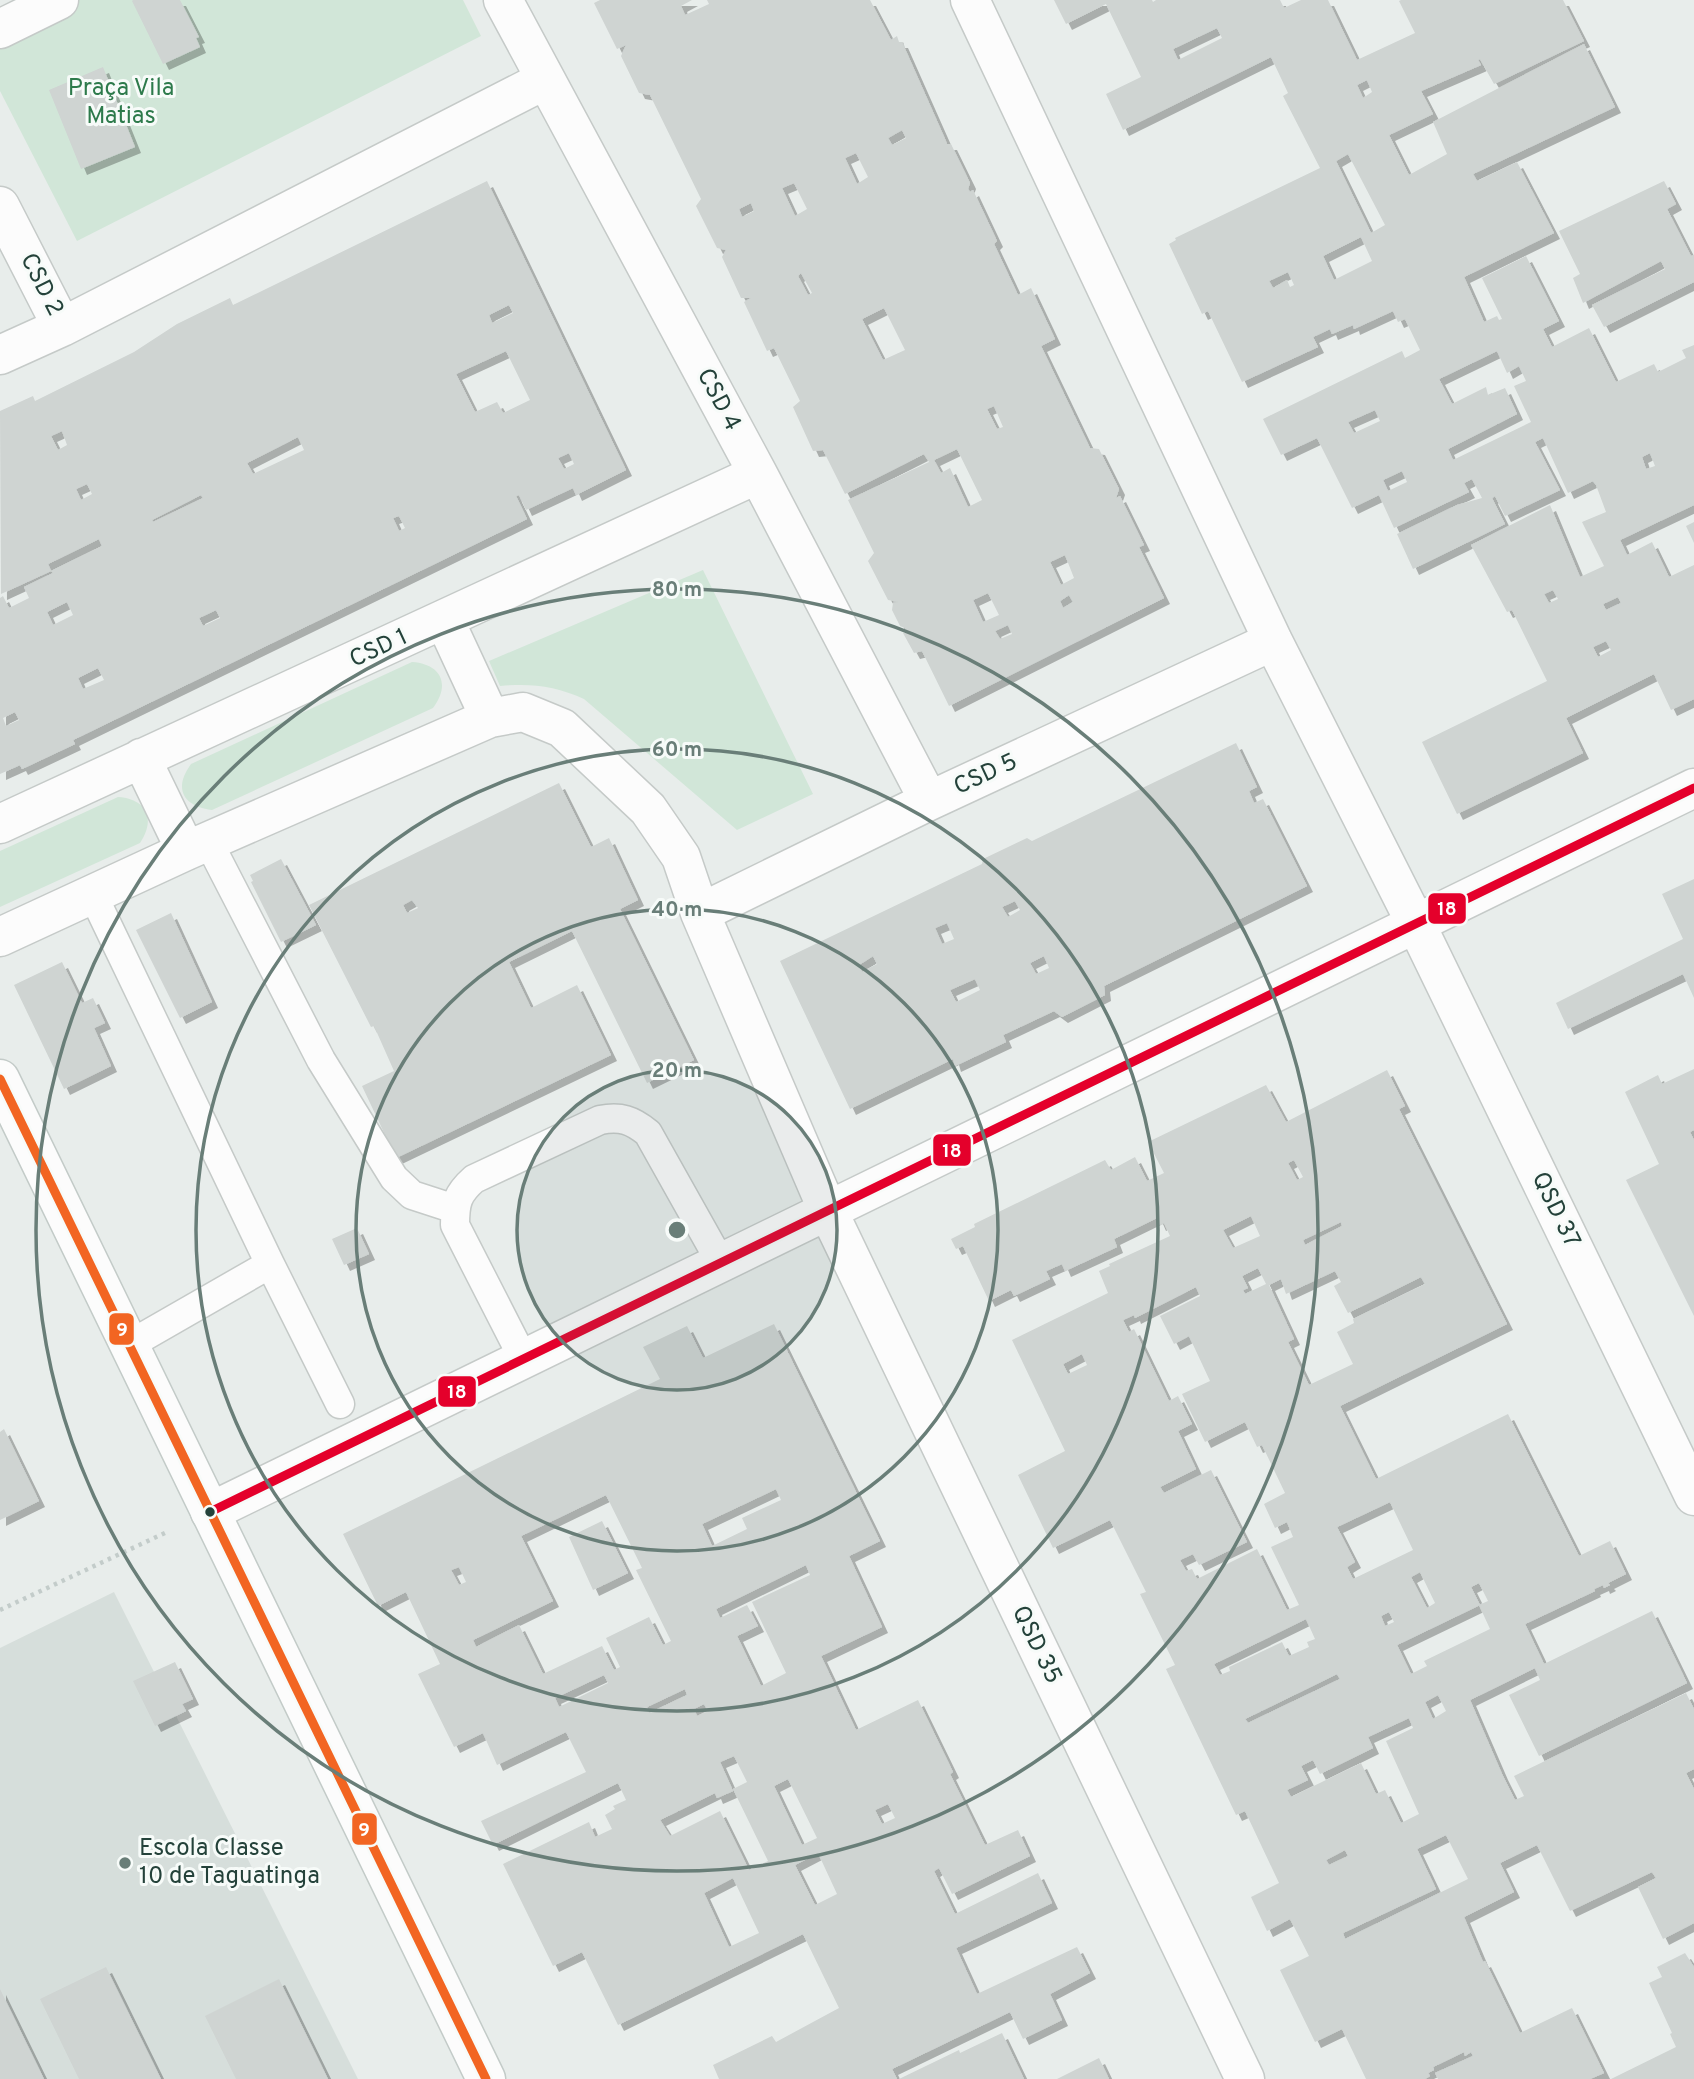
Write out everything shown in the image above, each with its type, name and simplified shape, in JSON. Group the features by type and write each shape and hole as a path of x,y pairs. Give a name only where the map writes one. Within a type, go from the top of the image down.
{"street":[{"path":"0,29 59,0"},
{"name":"CSD 4","path":"503,0 758,474 929,801"},
{"name":"QSD 37","path":"970,0 1273,641 1416,924 1694,1496"},
{"path":"0,355 62,327 545,80"},
{"name":"CSD 2","path":"0,206 62,327"},
{"name":"CSD 1","path":"0,824 758,474"},
{"path":"444,619 490,718"},
{"name":"CSD 5","path":"700,913 929,801 1273,641"},
{"name":"QSD 35","path":"0,937 197,846 490,718 523,712 562,727 648,809 681,857 700,913 828,1211 1245,2079"},
{"path":"141,758 197,846"},
{"path":"210,1512 1694,788"},
{"path":"0,1079 486,2079"}],"lane":[{"path":"197,846 321,1060 394,1178 412,1195 455,1209"},
{"path":"93,895 340,1405"},
{"path":"523,1358 455,1225 455,1209 460,1192 474,1179 600,1120 618,1117 634,1121 648,1133 721,1262"},
{"path":"129,1345 270,1264"}],"path":[{"path":"0,1610 210,1512"}],"shaded area":[{"name":"Escola Classe 10 de Taguatinga","path":"114,1592 358,2079 0,2079 0,1648"}],"green space":[{"name":"Praça Vila Matias","path":"73,0 463,0 481,36 77,241 0,91 0,37"},
{"path":"703,570 813,794 737,830 584,699 543,687 500,686 489,661"},
{"path":"412,662 430,667 440,677 441,691 433,708 212,810 194,805 184,795 183,781 191,764"},
{"path":"118,797 136,802 146,812 147,826 140,843 0,907 0,851"}],"building":[{"path":"133,0 180,0 199,37 196,38 200,47 163,64"},
{"path":"600,0 692,0 681,6 685,15 709,4 707,0 870,0 891,40 897,36 899,42 902,42 947,144 951,144 970,183 968,189 970,192 973,190 997,241 994,244 1018,295 1031,288 1055,339 1041,346 1090,448 1099,449 1119,489 1116,498 1120,496 1144,545 1139,547 1164,598 949,706 922,651 914,653 903,633 905,628 900,626 892,610 893,603 898,602 888,600 868,561 874,553 848,500 929,462 924,454 845,494 823,450 813,451 793,407 800,401 774,348 767,351 744,302 751,298 741,298 722,257 726,250 717,248 696,206 701,199 650,95 639,93 621,56 626,45 617,49 594,3","holes":["902,130 906,138 892,145 888,138","856,153 868,177 857,184 845,158","794,183 807,209 795,216 782,188","751,203 754,211 742,217 739,209","801,273 812,293 808,295 798,276","884,308 905,350 883,360 862,319","994,406 1003,427 997,429 987,409","957,449 982,500 968,507 950,468 941,473 934,460","1065,555 1074,578 1061,585 1050,562","988,593 999,615 983,622 973,600","1069,595 1073,602 1063,608 1060,601","1008,625 1012,634 1000,639 995,631"]},
{"path":"1054,0 1280,0 1284,8 1301,0 1328,0 1357,60 1415,33 1399,1 1401,0 1563,0 1584,41 1494,84 1480,59 1478,60 1481,65 1421,91 1433,114 1389,135 1409,175 1447,154 1433,122 1584,44 1615,107 1473,174 1477,181 1517,162 1554,233 1464,277 1484,322 1497,316 1499,320 1502,319 1482,278 1526,256 1559,321 1543,329 1552,347 1589,328 1616,382 1654,364 1658,372 1686,358 1682,350 1694,345 1694,505 1620,540 1627,555 1652,542 1669,577 1694,565 1694,699 1671,710 1654,674 1566,718 1583,753 1457,814 1422,742 1547,681 1512,610 1507,612 1471,545 1550,505 1580,577 1604,566 1582,522 1606,512 1596,485 1593,481 1568,493 1543,438 1535,442 1560,490 1505,516 1495,496 1492,498 1505,524 1413,569 1397,534 1457,505 1482,498 1472,479 1464,483 1469,492 1394,528 1379,495 1352,508 1317,438 1281,455 1263,419 1402,351 1405,358 1420,350 1405,319 1398,322 1393,311 1354,329 1353,325 1332,334 1330,329 1313,337 1318,347 1242,382 1208,311 1202,314 1169,244 1176,240 1175,238 1320,168 1283,96 1288,93 1271,57 1123,130 1106,94 1141,77 1106,4 1066,24","holes":["1217,28 1222,38 1178,60 1173,49","1367,80 1372,92 1363,98 1357,85","1348,154 1385,225 1371,233 1336,161","1361,237 1372,261 1334,280 1323,256","1288,272 1294,285 1290,287 1287,280 1273,288 1269,281","1497,351 1507,373 1519,366 1526,381 1514,386 1531,422 1453,460 1448,449 1517,414 1505,388 1488,395 1486,387 1452,404 1439,379","1375,410 1380,421 1354,433 1348,422","1650,453 1655,466 1646,469 1642,457","1402,471 1407,482 1388,491 1383,480","1553,590 1558,599 1549,603 1544,594","1618,597 1621,603 1606,610 1603,604","1606,641 1611,650 1598,657 1593,647"]},
{"path":"103,67 135,147 81,169 49,90"},
{"path":"487,181 626,470 576,495 573,488 526,510 519,495 516,496 527,519 73,740 75,744 22,769 20,765 0,774 0,598 3,596 9,608 29,598 24,587 53,573 51,571 1,594 0,411 33,396 35,401 134,352 177,324 230,298 233,305","holes":["509,305 513,313 492,323 489,315","506,351 530,400 503,413 497,402 475,412 456,374","62,431 67,445 58,450 51,436","298,437 304,450 253,474 247,463","569,453 574,464 564,469 558,458","87,484 92,494 81,500 76,489","201,495 203,498 153,522 152,520","399,516 405,528 399,531 393,518","99,539 102,546 51,571 48,564","67,602 73,615 53,625 47,612","216,610 220,618 203,626 199,618","98,668 104,680 83,689 78,678","15,712 19,720 6,726 3,718"]},
{"path":"1664,181 1676,204 1667,209 1691,256 1694,255 1694,282 1604,327 1592,305 1665,269 1661,261 1583,303 1573,278 1580,274 1559,231"},
{"path":"1694,522 1694,543 1686,526"},
{"path":"1236,743 1257,787 1249,791 1254,803 1263,799 1307,886 1104,986 1105,995 1062,1017 1054,1011 1003,1035 1006,1042 955,1066 953,1059 850,1109 780,961 982,864 983,859 1027,838 1032,841","holes":["1015,901 1020,910 1008,917 1002,907","947,923 954,939 942,944 935,928","873,956 877,964 862,972 859,965","1044,956 1049,968 1036,974 1030,963","975,979 980,990 956,1002 950,990"]},
{"path":"559,783 591,847 609,838 638,900 620,909 694,1060 647,1083 572,931 509,962 531,1008 577,985 611,1055 396,1158 362,1086 394,1071 374,1026 371,1027 309,905","holes":["412,900 418,908 407,913 403,905"]},
{"path":"281,859 316,925 281,942 250,875"},
{"path":"1694,879 1694,998 1683,974 1568,1029 1556,1003 1683,939 1662,894"},
{"path":"171,913 212,1002 180,1018 136,930"},
{"path":"62,962 82,1003 93,998 105,1023 94,1028 111,1066 64,1089 14,985"},
{"path":"1694,1069 1694,1130 1690,1132 1694,1140 1694,1316 1626,1180 1659,1164 1625,1092 1658,1075 1662,1084"},
{"path":"1387,1070 1405,1106 1399,1109 1507,1324 1340,1406 1376,1479 1508,1414 1579,1556 1610,1541 1626,1574 1604,1588 1603,1585 1594,1589 1595,1591 1525,1624 1544,1664 1652,1611 1687,1683 1539,1756 1509,1695 1540,1680 1535,1668 1470,1700 1515,1800 1524,1796 1514,1776 1686,1693 1694,1709 1694,1769 1686,1773 1694,1789 1694,1923 1663,1939 1638,1887 1656,1878 1652,1872 1570,1911 1537,1845 1500,1863 1514,1892 1464,1917 1483,1962 1485,1961 1520,2033 1572,2008 1604,2073 1590,2079 1438,2079 1435,2073 1473,2056 1471,2052 1465,2056 1464,2052 1433,2067 1434,2070 1428,2073 1430,2076 1425,2079 1366,2079 1342,2029 1315,2042 1280,1970 1309,1956 1290,1919 1267,1931 1251,1897 1279,1883 1245,1811 1236,1815 1166,1669 1175,1665 1140,1594 1146,1592 1110,1520 1053,1548 1018,1475 1065,1451 1012,1340 1108,1293 1099,1271 1170,1236 1164,1223 1160,1225 1157,1218 1114,1239 1117,1247 1065,1271 1062,1264 1046,1271 1050,1279 1014,1296 1011,1290 989,1301 963,1246 956,1249 951,1239 975,1227 974,1224 1105,1160 1111,1170 1135,1157 1147,1181 1164,1173 1148,1142 1266,1085 1286,1122","holes":["1294,1160 1303,1177 1297,1180 1288,1163","1251,1216 1260,1236 1233,1248 1223,1230","1341,1222 1342,1226 1305,1245 1303,1240","1258,1268 1266,1284 1245,1294 1243,1290 1248,1288 1242,1276","1335,1271 1341,1282 1334,1286 1348,1313 1421,1277 1425,1284 1353,1319 1354,1323 1337,1332 1353,1364 1309,1385 1288,1342 1294,1339 1269,1285 1281,1279 1286,1294","1196,1287 1200,1296 1160,1316 1174,1344 1189,1336 1210,1381 1182,1394 1205,1442 1245,1422 1257,1447 1262,1445 1285,1493 1264,1504 1275,1528 1287,1522 1293,1537 1271,1547 1299,1605 1287,1610 1257,1549 1197,1579 1192,1569 1186,1571 1180,1560 1193,1554 1199,1565 1247,1542 1211,1470 1164,1493 1160,1487 1196,1469 1178,1431 1192,1424 1178,1396 1169,1401 1134,1329 1129,1332 1123,1320 1134,1315 1135,1318","1082,1354 1087,1365 1068,1374 1063,1364","1390,1502 1413,1550 1353,1579 1347,1567 1355,1562 1337,1527","1420,1572 1435,1603 1427,1608 1411,1577","1479,1583 1488,1601 1480,1605 1471,1587","1479,1605 1490,1629 1424,1661 1427,1666 1411,1674 1397,1645","1389,1612 1394,1622 1385,1626 1381,1616","1306,1619 1315,1639 1307,1642 1309,1647 1289,1656 1282,1642 1229,1667 1230,1671 1220,1675 1214,1664","1337,1674 1340,1679 1248,1723 1245,1719","1438,1695 1446,1711 1433,1719 1425,1702","1409,1718 1413,1728 1386,1741 1419,1814 1401,1823 1385,1790 1376,1794 1361,1763 1291,1797 1287,1790 1308,1780 1301,1766 1313,1760 1320,1774 1373,1748 1368,1737","1446,1835 1468,1879 1345,1939 1343,1933 1436,1889 1417,1849","1345,1850 1348,1856 1329,1865 1326,1860"]},
{"path":"357,1228 369,1254 344,1265 332,1239"},
{"path":"774,1324 880,1541 849,1556 882,1627 821,1656 856,1730 918,1700 985,1845 1018,1830 1030,1856 952,1894 939,1868 934,1871 955,1914 1038,1873 1052,1903 956,1948 977,1994 1077,1947 1090,1973 1050,1994 1062,2020 1023,2039 1010,2012 892,2069 897,2079 719,2079 713,2065 772,2036 776,2042 839,2008 803,1934 618,2025 582,1952 553,1966 503,1864 589,1822 595,1837 612,1829 605,1815 615,1809 613,1806 626,1800 618,1783 493,1845 481,1821 586,1772 566,1732 497,1765 483,1733 454,1747 418,1674 440,1664 406,1592 378,1606 343,1534 660,1379 643,1347 687,1326 703,1358","holes":["776,1489 781,1500 742,1518 747,1529 712,1546 702,1524","606,1495 642,1568 636,1570 671,1641 663,1645 649,1617 606,1638 620,1667 614,1670 602,1646 543,1674 519,1625 476,1647 473,1640 553,1601 521,1536","806,1565 810,1575 752,1602 786,1673 761,1686 737,1636 758,1626 747,1605 720,1618 716,1609","459,1567 466,1582 459,1585 451,1570","604,1675 608,1683 559,1707 555,1698","685,1689 687,1695 649,1713 647,1707","704,1704 708,1711 697,1716 694,1709","734,1756 747,1782 733,1789 768,1861 749,1870 720,1811 670,1836 660,1820 715,1793 717,1798 733,1791 720,1762","788,1779 817,1838 802,1845 774,1786","888,1804 895,1818 882,1824 875,1810","818,1853 837,1894 815,1905 795,1865","733,1878 759,1933 729,1947 704,1893"]},
{"path":"4,1429 39,1501 0,1520 0,1432"},
{"path":"602,1521 628,1573 593,1590 569,1537"},
{"path":"175,1662 193,1699 182,1704 186,1711 155,1726 133,1681"},
{"path":"1685,1953 1694,1967 1694,2079 1611,2079 1676,2047 1649,1983 1662,1977 1657,1967"},
{"path":"106,1967 161,2079 79,2079 40,1999"},
{"path":"279,1979 328,2079 236,2079 205,2016"},
{"path":"0,1989 44,2079 0,2079"},
{"path":"1002,2033 1024,2079 899,2079 959,2050 960,2053"},
{"path":"1099,2058 1109,2079 1057,2079"}],"transit line":[{"name":"18","path":"210,1512 1694,788"},
{"name":"9","path":"0,1079 486,2079"}],"place":[{"name":"Escola Classe 10 de Taguatinga","path":"125,1863"}]}
